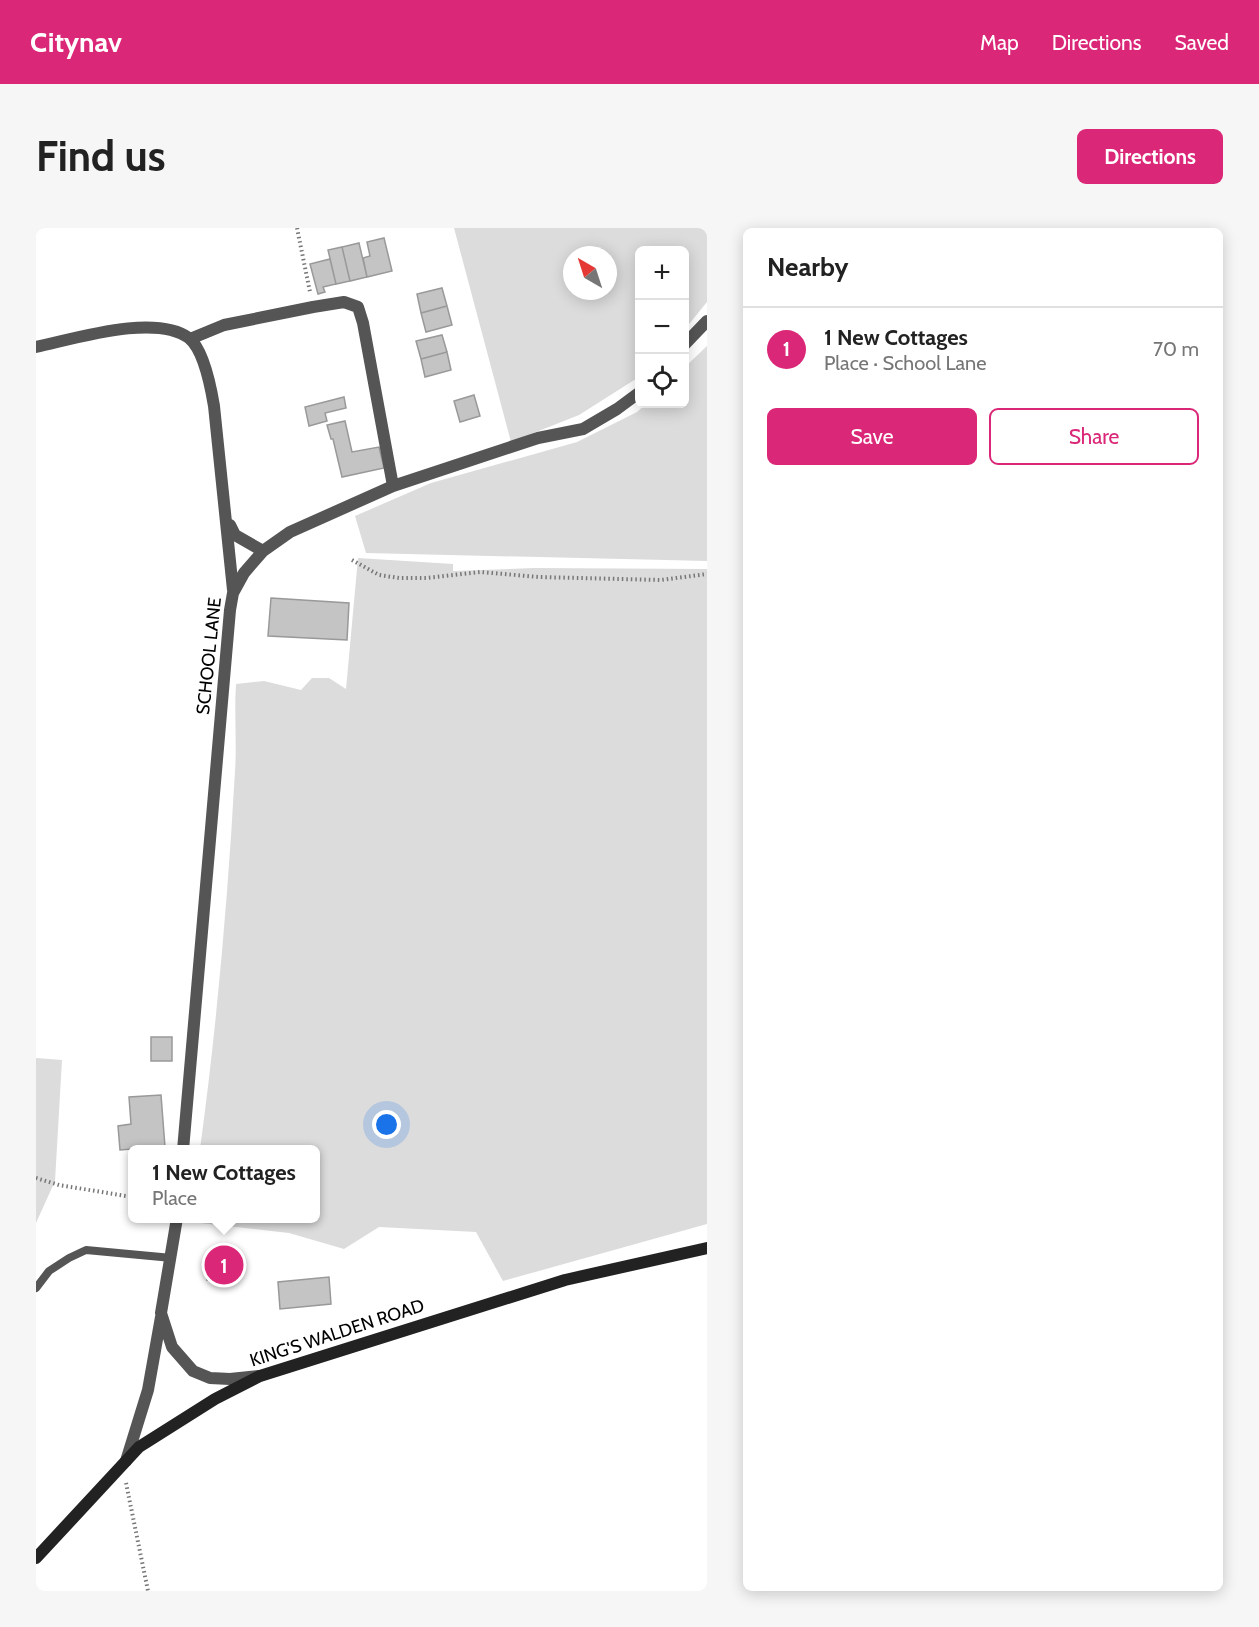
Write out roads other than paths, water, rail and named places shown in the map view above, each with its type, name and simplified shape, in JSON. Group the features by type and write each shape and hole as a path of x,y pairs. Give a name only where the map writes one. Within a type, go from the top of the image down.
{"street":[{"path":"190,339 224,326 313,307 344,302 358,307 363,323 393,486"},
{"path":"689,340 707,321"},
{"path":"36,347 133,326 170,330 190,339 202,360 214,406 233,593"},
{"name":"SCHOOL LANE","path":"183,1145 233,593 244,573 264,551 290,532 393,486 538,438 582,429 617,409 635,395"},
{"path":"227,520 235,535 264,551"},
{"path":"124,1463 148,1390 176,1223"},
{"name":"KING'S WALDEN ROAD","path":"36,1558 140,1446 215,1399 260,1376 565,1280 707,1248"},
{"path":"161,1313 172,1347 193,1371 210,1378 230,1380 260,1376"}],"lane":[{"path":"36,1288 49,1271 86,1250 172,1258"}],"place":[{"name":"1 New Cottages","path":"224,1265"}]}
